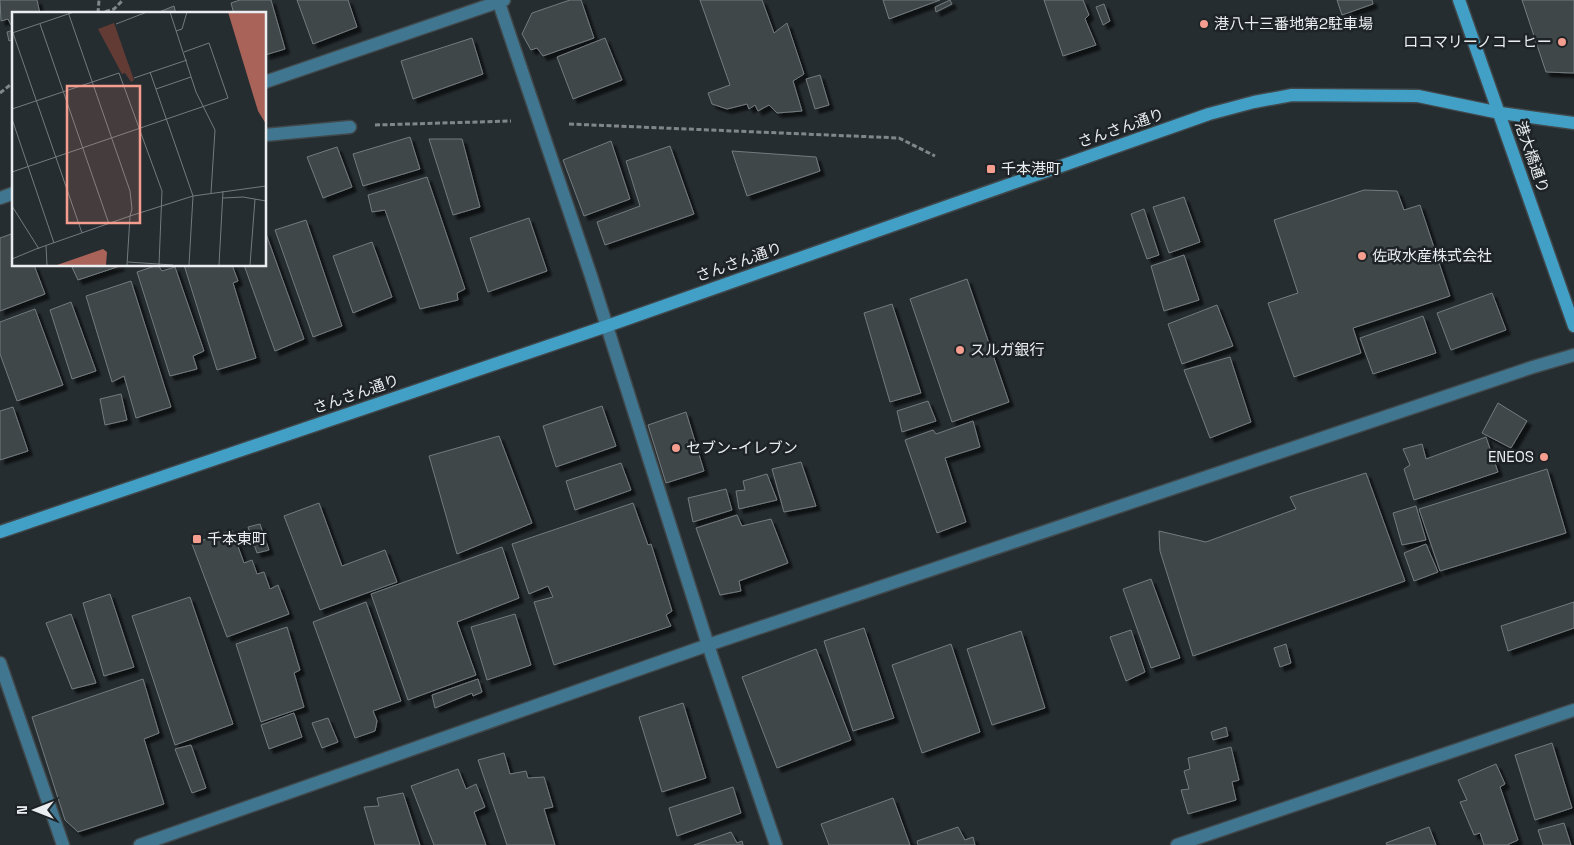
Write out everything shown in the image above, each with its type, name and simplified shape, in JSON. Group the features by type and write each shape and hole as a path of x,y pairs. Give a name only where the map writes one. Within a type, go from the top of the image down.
{"main road":[{"name":"港大橋通り","path":"1459,0 1574,326"},
{"name":"さんさん通り","path":"0,532 607,326 1209,114 1254,102 1292,95 1418,96 1500,113 1574,123"}],"street":[{"path":"266,82 500,1 607,326 708,645 776,845"},
{"path":"266,135 350,127"},
{"path":"0,198 12,194"},
{"path":"140,845 708,645 1523,370 1574,355"},
{"path":"0,663 63,845"},
{"path":"1177,845 1574,710"}],"path":[{"path":"106,12 114,10 123,0"},
{"path":"0,93 12,84"},
{"path":"350,127 517,121"},
{"path":"561,124 899,138 935,156"}],"building":[{"path":"0,0 37,0 40,12 12,12 12,25 8,19 1,21"},
{"path":"240,0 271,0 285,49 266,55 266,12 233,12 231,3"},
{"path":"297,0 348,0 357,27 313,44"},
{"path":"570,0 581,0 594,38 543,56 537,48 531,50 522,34 532,13"},
{"path":"700,0 762,0 774,33 787,23 804,74 793,81 802,111 777,113 769,105 758,111 755,105 749,109 747,104 727,109 712,104 708,93 730,85"},
{"path":"883,0 940,0 889,19"},
{"path":"950,0 952,4 936,12 935,7"},
{"path":"1044,0 1083,0 1089,15 1085,19 1096,45 1063,56"},
{"path":"1337,0 1372,0 1373,4 1342,15"},
{"path":"1522,0 1574,0 1574,73 1546,72"},
{"path":"1104,4 1110,21 1103,25 1096,7"},
{"path":"174,6 176,12 159,12"},
{"path":"12,31 12,40 9,41 7,32"},
{"path":"472,38 483,74 413,99 401,61"},
{"path":"605,38 622,80 573,99 557,57"},
{"path":"820,75 829,105 815,109 806,79"},
{"path":"410,137 420,169 363,186 353,154"},
{"path":"429,139 462,139 480,207 453,215"},
{"path":"611,141 630,199 584,216 563,160"},
{"path":"670,146 694,214 605,245 597,222 640,206 626,161"},
{"path":"337,147 352,187 323,198 307,157"},
{"path":"732,151 816,157 820,171 747,196"},
{"path":"427,177 465,289 457,293 458,300 420,309 385,210 372,212 368,195"},
{"name":"佐政水産株式会社","path":"1364,190 1397,191 1404,210 1420,205 1450,296 1353,328 1361,353 1294,377 1268,303 1298,293 1274,220"},
{"path":"1184,197 1200,242 1169,253 1153,207"},
{"path":"1144,209 1159,255 1147,259 1131,214"},
{"path":"529,218 547,271 488,292 470,238"},
{"path":"306,220 342,326 313,337 275,230"},
{"path":"12,234 12,266 34,266 45,294 0,311 0,238"},
{"path":"266,234 304,339 275,351 244,266 266,266"},
{"path":"372,242 392,297 353,313 333,256"},
{"path":"1184,255 1199,300 1164,311 1151,266"},
{"path":"71,266 120,266 78,280"},
{"path":"155,266 159,266 162,271 175,267 204,351 193,356 197,369 170,376 137,272"},
{"path":"184,266 232,266 238,281 233,283 256,358 217,370"},
{"name":"スルガ銀行","path":"967,279 1009,402 952,422 910,299"},
{"path":"131,281 171,407 136,418 124,376 112,382 86,296"},
{"path":"1492,293 1506,330 1451,350 1437,313"},
{"path":"71,302 96,371 72,379 50,310"},
{"path":"892,304 921,393 890,402 864,313"},
{"path":"1217,305 1233,346 1182,364 1168,324"},
{"path":"35,309 63,385 17,401 0,354 0,322"},
{"path":"1423,316 1436,353 1373,374 1360,338"},
{"path":"1230,357 1251,422 1210,438 1184,370"},
{"path":"121,394 127,420 105,425 100,399"},
{"path":"928,401 936,421 902,432 897,411"},
{"path":"1498,403 1527,421 1511,448 1482,433"},
{"path":"602,406 616,446 556,467 543,426"},
{"path":"13,407 28,451 0,460 0,411"},
{"name":"セブン-イレブン","path":"686,412 704,471 666,483 648,425"},
{"path":"973,421 980,447 945,458 966,522 937,533 905,440 933,430 936,434"},
{"path":"499,436 532,523 457,554 429,456"},
{"path":"1486,437 1498,472 1414,500 1404,469 1410,465 1403,449 1422,444 1426,459"},
{"path":"801,462 816,506 784,512 772,469"},
{"path":"621,463 631,490 575,510 566,481"},
{"path":"1547,469 1566,533 1440,571 1419,509"},
{"path":"1366,473 1405,581 1193,656 1160,551 1159,531 1206,542 1296,509 1290,497"},
{"path":"767,474 777,500 739,509 736,491 745,490 743,481"},
{"path":"726,489 732,510 693,522 688,498"},
{"path":"319,503 342,566 385,550 397,582 320,610 284,516"},
{"path":"633,503 648,545 651,544 672,611 666,615 671,626 554,665 534,602 553,597 548,586 529,594 512,544"},
{"path":"1416,506 1426,540 1402,545 1393,513"},
{"path":"737,515 742,526 771,519 788,563 739,581 741,591 720,595 696,528"},
{"path":"260,524 269,550 257,553 248,527"},
{"path":"232,530 244,563 252,560 257,574 264,572 270,589 278,585 289,614 227,637 192,544"},
{"path":"1426,544 1438,572 1414,581 1404,553"},
{"path":"502,547 519,598 457,622 476,675 408,700 371,594"},
{"path":"1151,579 1180,658 1151,668 1123,589"},
{"path":"110,594 134,667 104,676 83,603"},
{"path":"190,597 233,724 175,745 132,616"},
{"path":"366,602 401,701 373,711 377,721 375,731 355,738 313,622"},
{"path":"1574,602 1574,628 1508,651 1501,626"},
{"path":"71,614 96,683 72,689 46,623"},
{"path":"515,614 531,665 487,680 471,627"},
{"path":"287,627 300,670 294,673 304,707 261,722 236,644"},
{"path":"864,628 894,718 853,731 824,641"},
{"path":"1131,630 1145,672 1126,681 1110,637"},
{"path":"1021,631 1045,708 992,725 967,649"},
{"path":"951,644 980,732 922,753 892,665"},
{"path":"1286,644 1291,663 1280,667 1274,648"},
{"path":"816,649 851,740 777,768 742,677"},
{"path":"143,679 159,733 144,739 164,804 78,832 65,820 32,717"},
{"path":"478,679 482,692 473,696 472,693 435,708 432,695"},
{"path":"683,703 706,778 662,792 639,717"},
{"path":"294,713 302,737 269,749 261,725"},
{"path":"328,718 338,742 322,748 312,723"},
{"path":"1226,727 1228,736 1213,740 1211,732"},
{"path":"1552,743 1572,808 1535,820 1515,755"},
{"path":"191,745 206,788 192,793 175,749"},
{"path":"1231,747 1239,780 1232,782 1236,800 1188,814 1181,790 1189,789 1184,771 1190,769 1188,758"},
{"path":"504,753 510,774 526,771 528,778 544,777 553,807 544,809 555,845 507,845 478,760"},
{"path":"1496,764 1505,784 1500,787 1518,840 1507,845 1484,845 1480,833 1474,835 1460,802 1467,800 1458,780"},
{"path":"458,769 466,789 476,784 485,807 474,812 486,845 434,845 411,786"},
{"path":"733,787 741,813 677,836 669,808"},
{"path":"403,793 420,845 375,845 364,807 379,806 377,798"},
{"path":"893,798 910,845 829,845 821,824"},
{"path":"1564,823 1571,845 1543,845 1538,830"},
{"path":"958,827 965,840 973,837 975,845 918,845 917,841"},
{"path":"1429,827 1436,845 1387,845 1386,843"},
{"path":"731,832 737,843 742,841 743,845 694,845"}],"place":[{"name":"港八十三番地第2駐車場","path":"1204,24"},
{"name":"ロコマリーノコーヒー","path":"1562,42"},
{"name":"千本港町","path":"991,169"},
{"name":"佐政水産株式会社","path":"1362,256"},
{"name":"スルガ銀行","path":"960,350"},
{"name":"セブン-イレブン","path":"676,448"},
{"name":"ENEOS","path":"1544,457"},
{"name":"千本東町","path":"197,539"}]}
